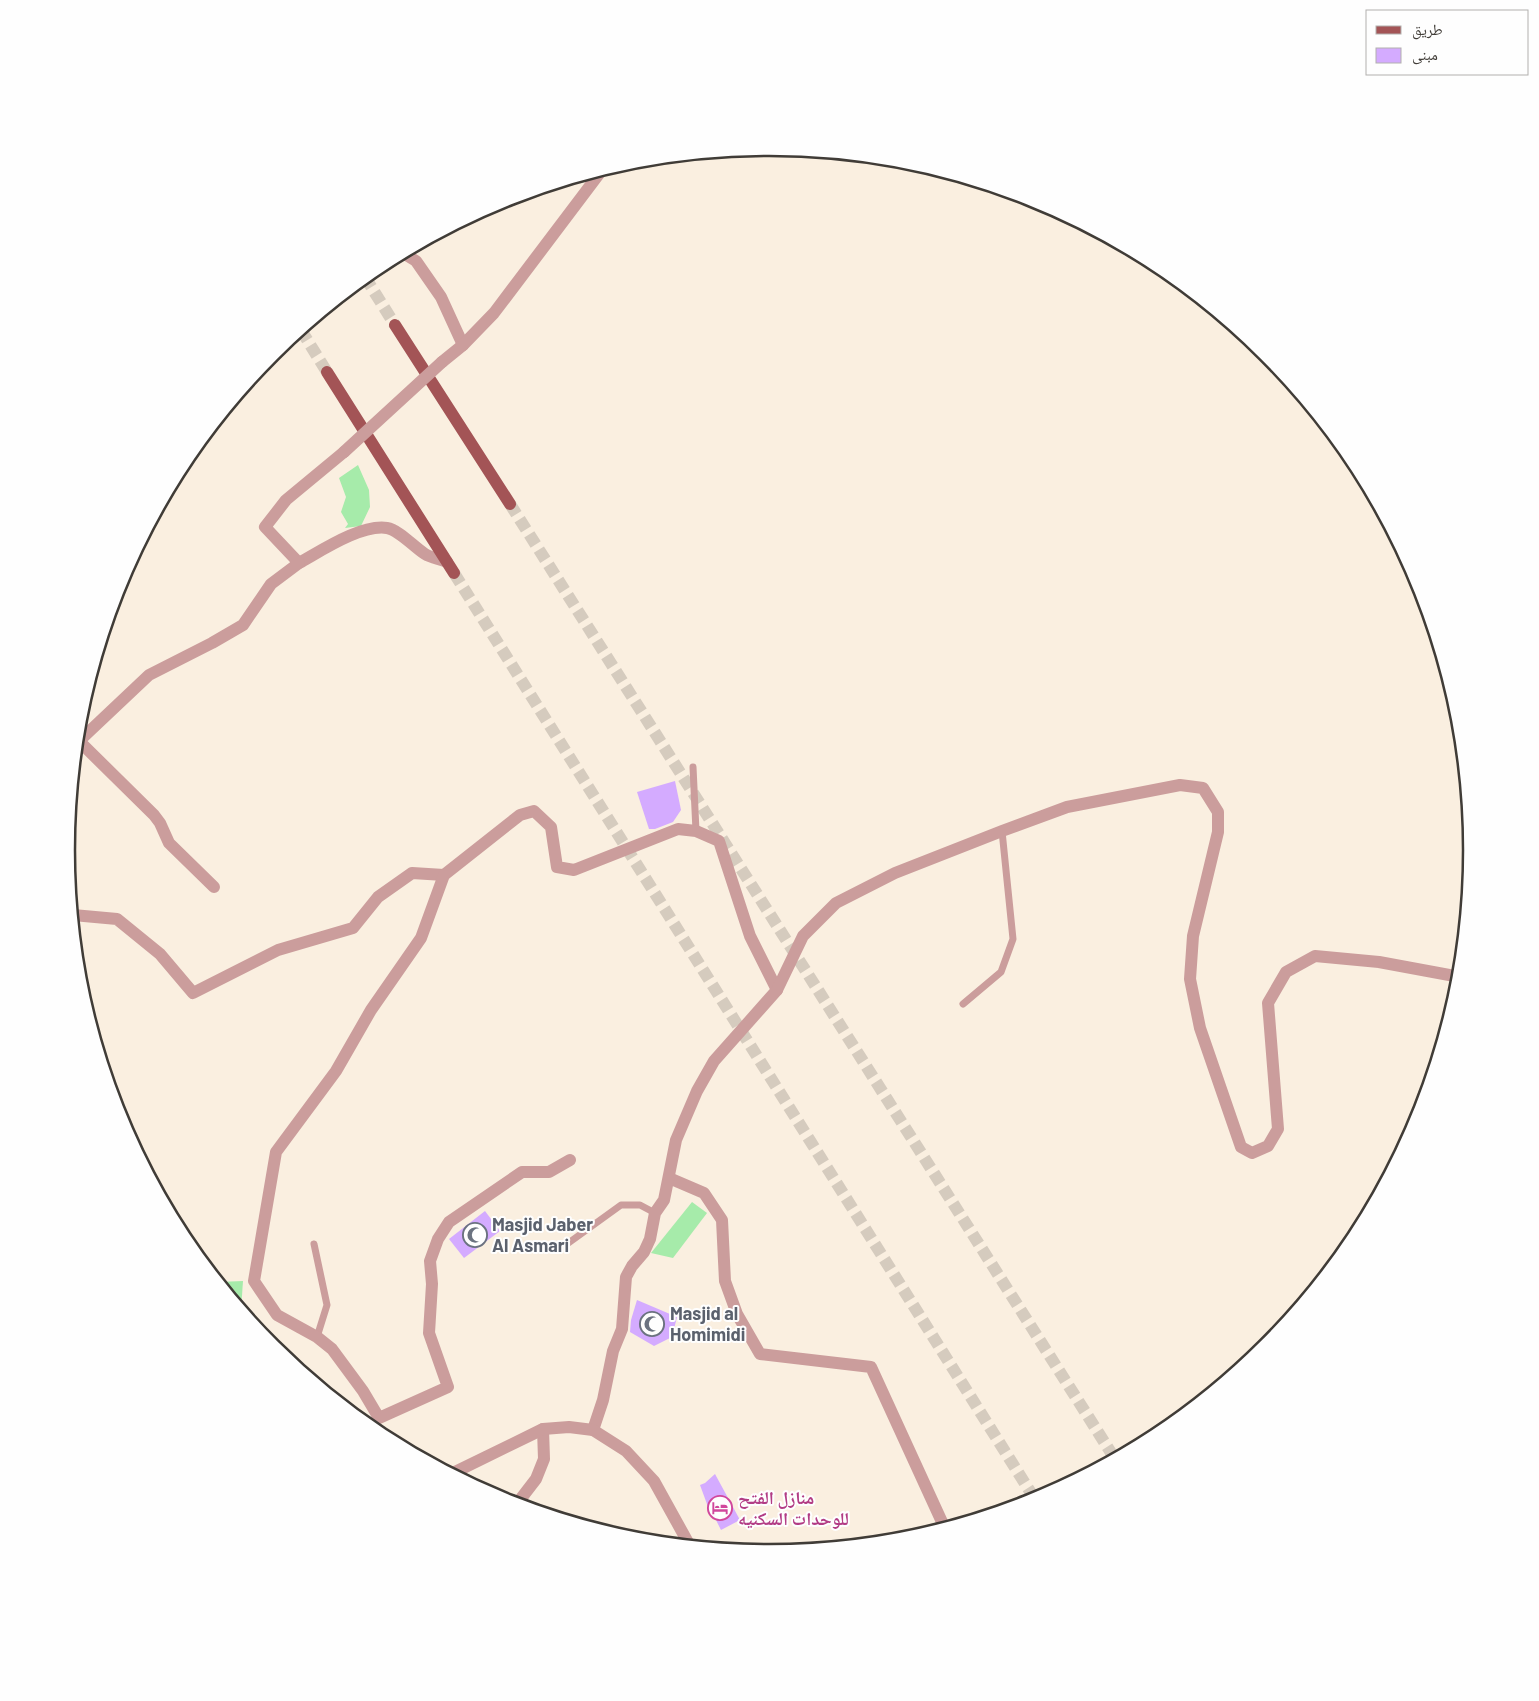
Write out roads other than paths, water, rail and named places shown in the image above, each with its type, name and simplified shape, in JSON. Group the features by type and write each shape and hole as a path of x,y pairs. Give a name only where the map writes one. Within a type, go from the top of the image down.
{"main road":[{"path":"395,324 510,504"},
{"path":"327,372 450,567"}],"street":[{"path":"299,564 265,527 286,500 344,452 463,345 494,313 595,179"},
{"path":"409,257 416,261 441,297 463,345"},
{"path":"85,736 149,675 243,625 271,584 299,564 341,539 363,530 388,528 427,555 450,567"},
{"path":"83,747 154,815 160,823 168,843 214,887"},
{"path":"593,1430 613,1351 622,1329 626,1277 632,1266 644,1252 650,1239 655,1213 664,1200 676,1140 696,1091 714,1061 777,990 803,936 836,903 895,873 1067,807 1180,785 1204,788 1218,812 1218,832 1193,936 1190,979 1200,1028 1241,1147 1252,1153 1268,1146 1278,1129 1268,1002 1286,972 1315,956 1379,962 1453,976"},
{"path":"570,1160 549,1172 522,1172 449,1222 438,1239 430,1261 432,1284 429,1333 448,1387 379,1418 363,1391 332,1349 318,1337 277,1315 254,1281 276,1152 336,1072 371,1010 421,938 444,875 520,815 534,811 551,827 557,867 574,870 678,829 696,831 719,841 750,936 777,990"},
{"path":"78,915 116,918 160,954 193,993 278,950 353,928 378,897 412,873 444,875"},
{"path":"669,1178 704,1193 722,1220 725,1281 737,1314 760,1354 871,1367 942,1522"},
{"path":"458,1471 543,1429 569,1427 593,1430 626,1451 654,1481 687,1540"},
{"path":"521,1498 536,1478 544,1459 543,1429"}],"lane":[{"path":"693,767 696,831"},
{"path":"963,1004 1001,972 1013,939 1002,831"},
{"path":"567,1244 621,1206 640,1205 655,1213"},
{"path":"314,1244 327,1305 318,1337"}],"tunnel":[{"path":"369,284 395,325"},
{"path":"304,335 327,372"},
{"path":"510,504 1112,1455"},
{"path":"454,573 1031,1493"}],"place":[{"name":"Masjid Jaber Al Asmari","path":"475,1235"},
{"name":"Masjid al Homimidi","path":"652,1324"},
{"name":"منازل الفتح للوحدات السكنيه","path":"720,1508"}]}
